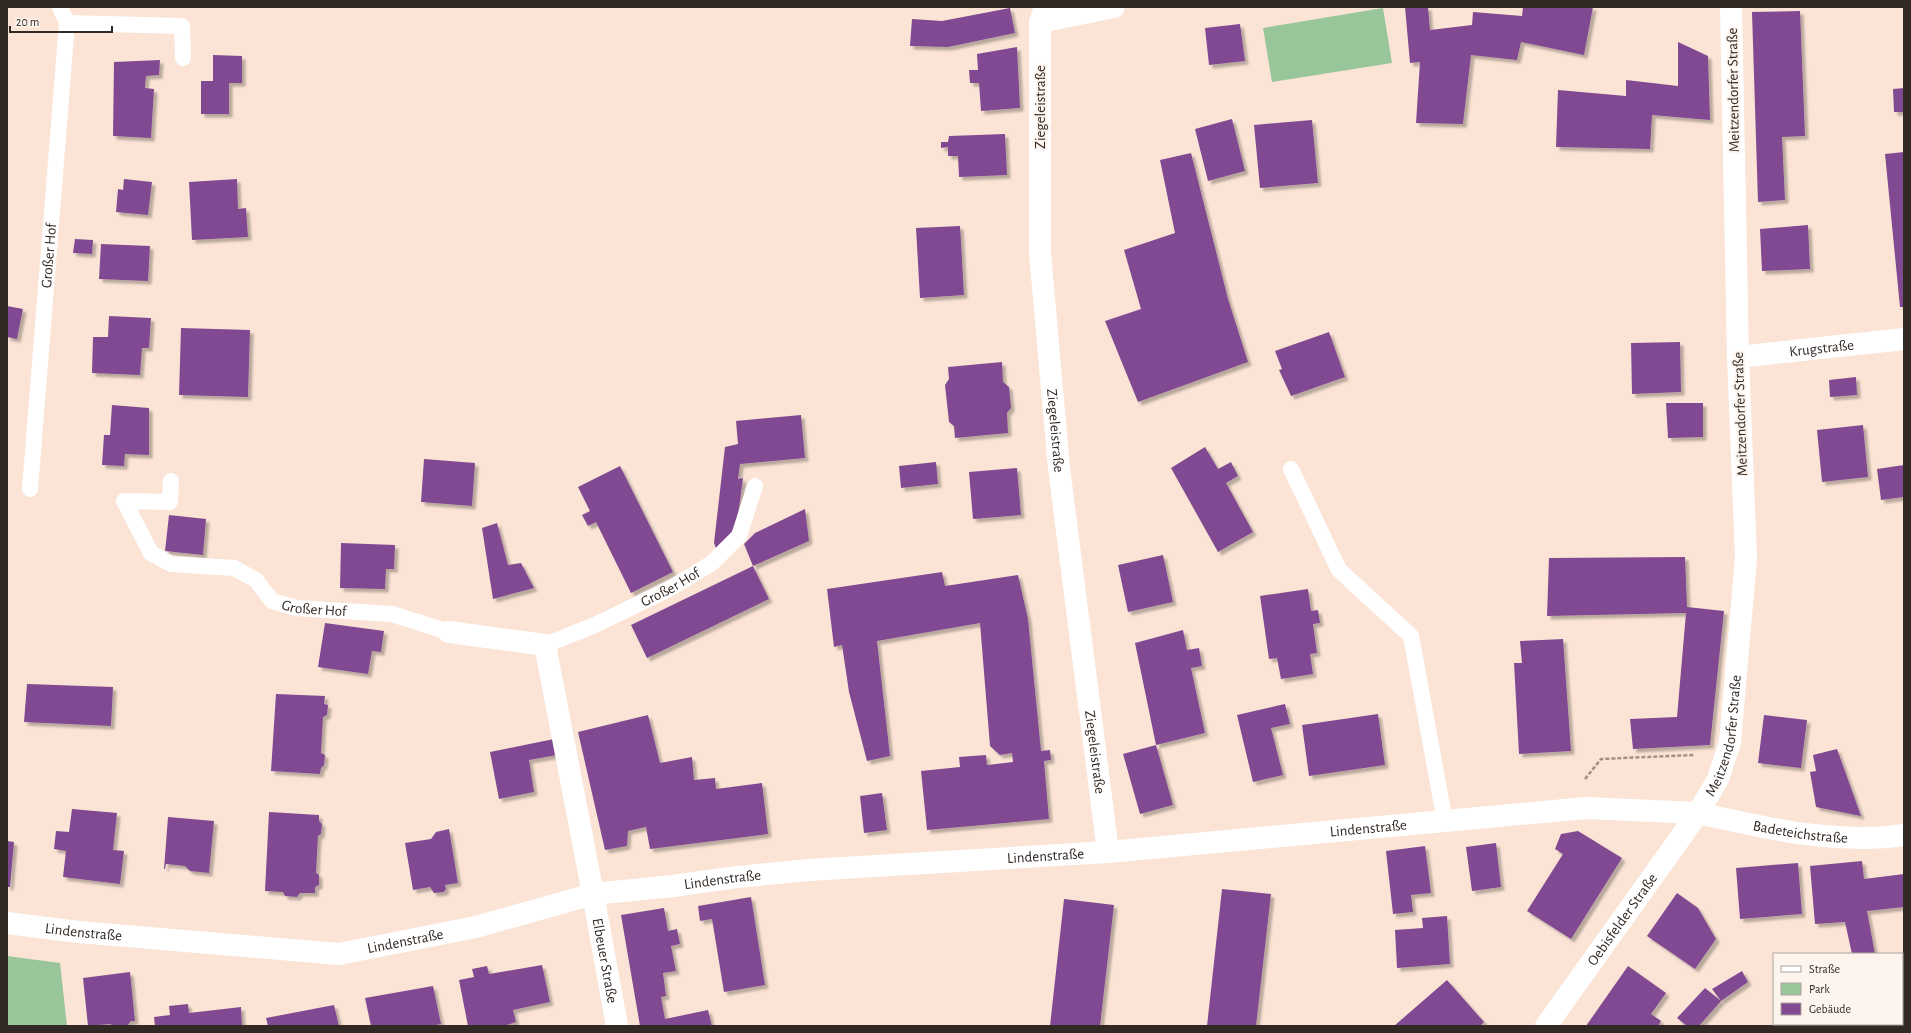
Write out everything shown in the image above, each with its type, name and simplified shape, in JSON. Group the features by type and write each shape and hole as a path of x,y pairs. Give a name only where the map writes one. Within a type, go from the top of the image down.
{"street":[{"path":"1043,15 1114,7"},
{"name":"Meitzendorfer Straße","path":"1698,813 1718,779 1730,742 1746,558 1738,357 1731,7"},
{"name":"Ziegeleistraße","path":"1043,15 1040,253 1059,468 1108,852"},
{"name":"Krugstraße","path":"1738,357 1904,339"},
{"name":"Großer Hof","path":"449,632 545,645"},
{"path":"545,645 593,894"},
{"name":"Lindenstraße","path":"7,922 79,932 339,954 476,928 593,894 809,870 1108,852 1586,808 1698,813"},
{"name":"Badeteichstraße","path":"1698,813 1822,836 1848,837 1904,835"},
{"name":"Oebisfelder Straße","path":"1546,1026 1698,813"},
{"name":"Elbeuer Straße","path":"593,894 617,1026"}],"lane":[{"name":"Großer Hof","path":"30,489 67,23 60,7"},
{"path":"67,23 182,26 183,58"},
{"path":"1291,469 1339,570 1411,636 1445,822"},
{"name":"Großer Hof","path":"171,481 170,502 124,501 151,553 171,564 234,568 256,580 272,601 296,608 392,614 449,632"},
{"name":"Großer Hof","path":"545,645 595,625 671,588 712,563 739,536 755,486"}],"green space":[{"path":"1383,8 1392,63 1272,82 1263,28"},
{"path":"7,956 60,963 67,1026 7,1026"}],"building":[{"path":"1405,7 1428,7 1430,30 1472,25 1473,12 1522,16 1523,7 1593,7 1584,55 1521,42 1517,60 1471,55 1463,124 1416,123 1420,62 1410,63"},
{"path":"1010,8 1015,33 948,47 910,46 912,19 942,21"},
{"path":"1800,11 1805,136 1782,137 1785,200 1758,202 1752,12"},
{"path":"1240,24 1245,61 1209,65 1205,28"},
{"path":"1678,42 1708,56 1710,120 1652,115 1650,149 1556,147 1558,90 1626,96 1626,80 1678,86"},
{"path":"1017,47 1020,108 981,111 979,83 970,83 969,70 978,70 977,54"},
{"path":"213,55 242,56 242,83 229,83 229,114 201,114 201,81 213,81"},
{"path":"160,60 159,75 146,76 145,88 154,89 151,138 113,136 114,62"},
{"path":"1904,88 1904,112 1894,112 1893,89"},
{"path":"1232,119 1245,171 1208,181 1195,129"},
{"path":"1312,120 1318,183 1260,188 1254,125"},
{"path":"1005,134 1007,175 959,177 958,156 948,156 948,147 941,148 941,142 948,142 949,136"},
{"path":"1904,152 1904,307 1900,307 1885,154"},
{"path":"1191,153 1228,299 1248,362 1138,402 1105,321 1141,309 1124,250 1175,233 1160,160"},
{"path":"124,179 152,182 148,215 116,212 118,189 123,190"},
{"path":"237,179 238,209 246,208 248,237 192,240 189,182"},
{"path":"1808,225 1810,269 1762,271 1760,229"},
{"path":"960,226 964,295 920,298 916,228"},
{"path":"75,239 93,240 92,254 73,253"},
{"path":"101,244 150,246 148,281 99,279"},
{"path":"7,306 23,309 17,339 7,337"},
{"path":"109,316 151,318 149,348 142,348 140,375 92,373 93,337 108,337"},
{"path":"181,328 250,330 248,397 179,395"},
{"path":"1329,332 1345,377 1291,396 1279,370 1282,369 1275,351"},
{"path":"1680,342 1681,392 1632,394 1631,343"},
{"path":"1002,362 1003,382 1009,387 1011,408 1007,413 1008,433 955,438 954,426 949,422 945,385 949,379 948,367"},
{"path":"1856,377 1857,395 1830,397 1829,380"},
{"path":"1666,403 1703,403 1703,437 1668,438"},
{"path":"112,405 149,408 149,455 125,454 124,466 102,465 104,435 110,435"},
{"path":"801,415 805,458 740,464 738,479 743,478 736,531 717,551 714,543 725,447 738,444 736,421"},
{"path":"1863,425 1868,477 1822,482 1817,430"},
{"path":"1205,447 1218,469 1231,462 1238,476 1226,483 1253,532 1218,552 1171,468"},
{"path":"424,459 475,463 472,506 421,502"},
{"path":"936,462 938,484 901,488 899,466"},
{"path":"1904,465 1904,497 1881,500 1877,469"},
{"path":"620,466 673,572 631,593 596,522 588,526 582,515 590,511 578,487"},
{"path":"1017,468 1021,515 973,519 969,472"},
{"path":"805,509 809,541 753,566 744,544 755,533"},
{"path":"169,515 206,519 203,555 165,551"},
{"path":"497,523 508,565 521,563 534,588 493,599 482,528"},
{"path":"341,543 395,545 394,569 386,569 385,589 340,588"},
{"path":"1163,555 1173,602 1128,612 1118,565"},
{"path":"1685,557 1687,607 1724,611 1710,745 1633,749 1630,719 1677,717 1686,613 1547,616 1549,558"},
{"path":"753,566 769,599 647,658 631,625"},
{"path":"942,572 945,586 1018,575 1028,619 1041,751 1050,750 1051,760 1044,761 1049,819 927,830 921,771 960,767 959,757 986,755 987,765 1013,762 1012,753 1000,755 990,746 980,623 877,641 890,756 867,761 849,692 842,645 834,647 827,589"},
{"path":"1308,589 1311,611 1318,610 1320,623 1313,624 1317,653 1310,654 1313,674 1281,679 1277,658 1269,659 1260,596"},
{"path":"325,623 384,631 381,652 372,651 368,674 318,667"},
{"path":"1183,630 1187,650 1199,648 1202,666 1191,668 1205,733 1156,745 1135,643"},
{"path":"1563,639 1571,751 1519,754 1514,663 1522,663 1520,641"},
{"path":"27,684 113,687 111,726 24,722"},
{"path":"276,694 325,696 324,704 328,705 327,715 323,717 321,753 325,755 324,765 321,768 320,774 271,771"},
{"path":"1285,704 1290,724 1271,728 1283,775 1253,782 1237,715"},
{"path":"1378,714 1385,765 1309,776 1302,725"},
{"path":"648,715 660,763 692,757 694,780 715,778 716,789 762,783 768,834 650,849 646,827 628,831 627,846 605,850 578,732"},
{"path":"1764,715 1807,720 1801,768 1758,763"},
{"path":"554,739 557,755 529,760 534,792 499,799 490,752"},
{"path":"1156,745 1173,805 1140,814 1123,754"},
{"path":"1837,749 1861,816 1816,807 1810,772 1816,771 1813,755"},
{"path":"882,793 887,830 864,833 860,796"},
{"path":"72,809 117,813 113,850 124,851 120,884 63,877 66,851 54,849 56,831 69,832"},
{"path":"269,812 319,815 319,821 322,824 321,834 318,836 316,873 319,875 319,885 315,887 315,893 300,893 297,897 285,896 283,892 265,891"},
{"path":"168,817 214,821 209,873 190,871 185,866 166,864 164,869"},
{"path":"449,829 458,883 445,885 446,889 444,892 434,893 430,887 413,890 405,843 431,839 436,832"},
{"path":"1578,831 1622,858 1571,939 1527,911 1563,854 1555,849 1561,834"},
{"path":"7,841 14,842 10,887 7,887"},
{"path":"1496,843 1501,887 1472,891 1466,847"},
{"path":"1425,846 1431,893 1411,895 1413,912 1393,914 1386,851"},
{"path":"1862,861 1864,879 1904,874 1904,907 1867,911 1875,953 1852,953 1845,922 1815,924 1810,866"},
{"path":"1798,863 1802,914 1740,919 1736,868"},
{"path":"1222,889 1271,894 1256,1026 1207,1026"},
{"path":"1677,893 1698,908 1716,939 1695,969 1647,936"},
{"path":"751,897 765,985 724,992 712,919 700,921 698,906"},
{"path":"1064,899 1114,905 1100,1026 1050,1026"},
{"path":"664,908 668,931 677,929 680,944 671,946 676,971 663,973 666,996 661,997 665,1019 708,1010 712,1026 640,1026 621,915"},
{"path":"1447,916 1450,964 1397,968 1395,930 1423,928 1422,918"},
{"path":"542,965 550,1002 513,1010 516,1022 504,1026 468,1026 459,980 474,977 472,969 487,966 489,974"},
{"path":"1628,966 1666,993 1651,1014 1661,1021 1658,1026 1586,1026"},
{"path":"1742,971 1748,982 1721,1001 1712,989"},
{"path":"130,972 135,1021 131,1021 127,1026 114,1026 110,1024 88,1026 83,978"},
{"path":"1447,980 1484,1022 1480,1026 1394,1026"},
{"path":"433,986 441,1024 430,1026 371,1026 365,998"},
{"path":"1705,988 1721,1001 1699,1026 1687,1026 1677,1018"},
{"path":"188,1004 189,1013 241,1007 242,1026 155,1026 154,1017 170,1015 169,1006"},
{"path":"334,1005 339,1026 268,1026 266,1018"}]}
